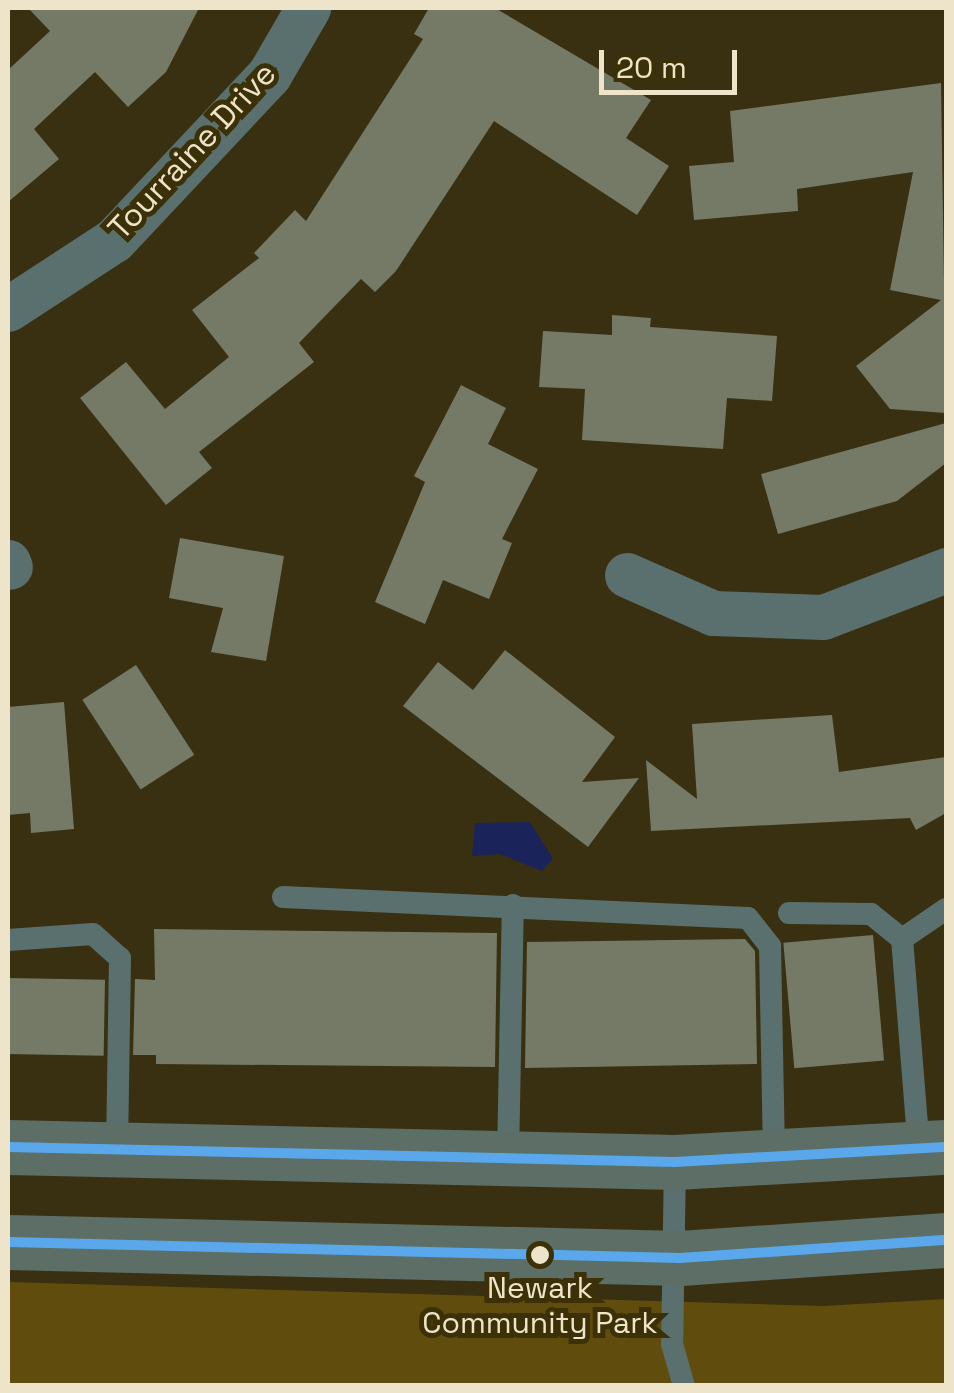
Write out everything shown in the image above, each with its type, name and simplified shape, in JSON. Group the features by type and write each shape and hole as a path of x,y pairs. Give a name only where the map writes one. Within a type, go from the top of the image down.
{"main road":[{"path":"8,1146 675,1162 933,1149"},
{"path":"8,1242 680,1258 946,1240"}],"street":[{"name":"Tourraine Drive","path":"8,309 114,240 269,74 308,8"},
{"path":"628,575 712,613 823,617 946,570"}],"lane":[{"path":"283,897 733,914 758,927 770,946 774,1158"},
{"path":"508,1158 514,906"},
{"path":"902,939 946,910"},
{"path":"789,913 871,914 902,939 933,1149"},
{"path":"8,940 93,934 120,958 117,1148"},
{"path":"675,1162 680,1258 672,1344 684,1386"}],"shaded area":[{"path":"530,822 553,859 542,871 500,854 472,856 475,823"},
{"name":"Newark Community Park","path":"8,1282 823,1306 946,1299 946,1385 8,1386"}],"building":[{"path":"28,8 199,8 166,72 128,107 95,72 34,129 59,159 8,202 8,70 50,31"},
{"path":"429,8 495,8 651,100 626,138 669,166 637,215 494,121 396,271 375,292 361,279 299,343 314,362 199,452 212,468 166,505 80,398 126,362 165,409 229,357 192,310 259,258 254,253 295,210 306,221 423,39 414,34"},
{"path":"941,83 946,413 890,409 856,366 941,300 890,290 913,172 797,189 798,211 694,220 689,166 734,162 730,111"},
{"path":"612,315 651,318 650,327 777,336 772,401 727,398 723,449 582,440 585,389 539,387 543,331 612,335"},
{"path":"461,385 506,408 488,444 538,469 502,539 512,543 489,599 443,580 425,624 375,602 425,482 414,476"},
{"path":"946,423 946,463 897,501 778,534 761,474"},
{"path":"180,538 284,556 266,661 211,652 223,608 169,598"},
{"path":"505,650 615,737 582,782 639,778 588,847 403,706 438,662 473,690"},
{"path":"136,665 194,755 141,790 82,700"},
{"path":"64,702 74,829 31,833 30,813 8,815 8,707"},
{"path":"832,715 839,772 946,757 946,813 916,830 910,818 651,831 646,760 697,799 692,724"},
{"path":"154,929 497,933 495,1067 156,1064 156,1055 133,1055 135,979 155,980"},
{"path":"873,935 884,1061 794,1068 783,943"},
{"path":"745,939 755,951 757,1064 525,1068 527,942"},
{"path":"8,978 105,980 104,1056 8,1054"}],"transit line":[{"path":"8,1147 675,1162 946,1147"},
{"path":"8,1242 680,1258 946,1240"}],"place":[{"name":"Newark Community Park","path":"540,1255"}]}
